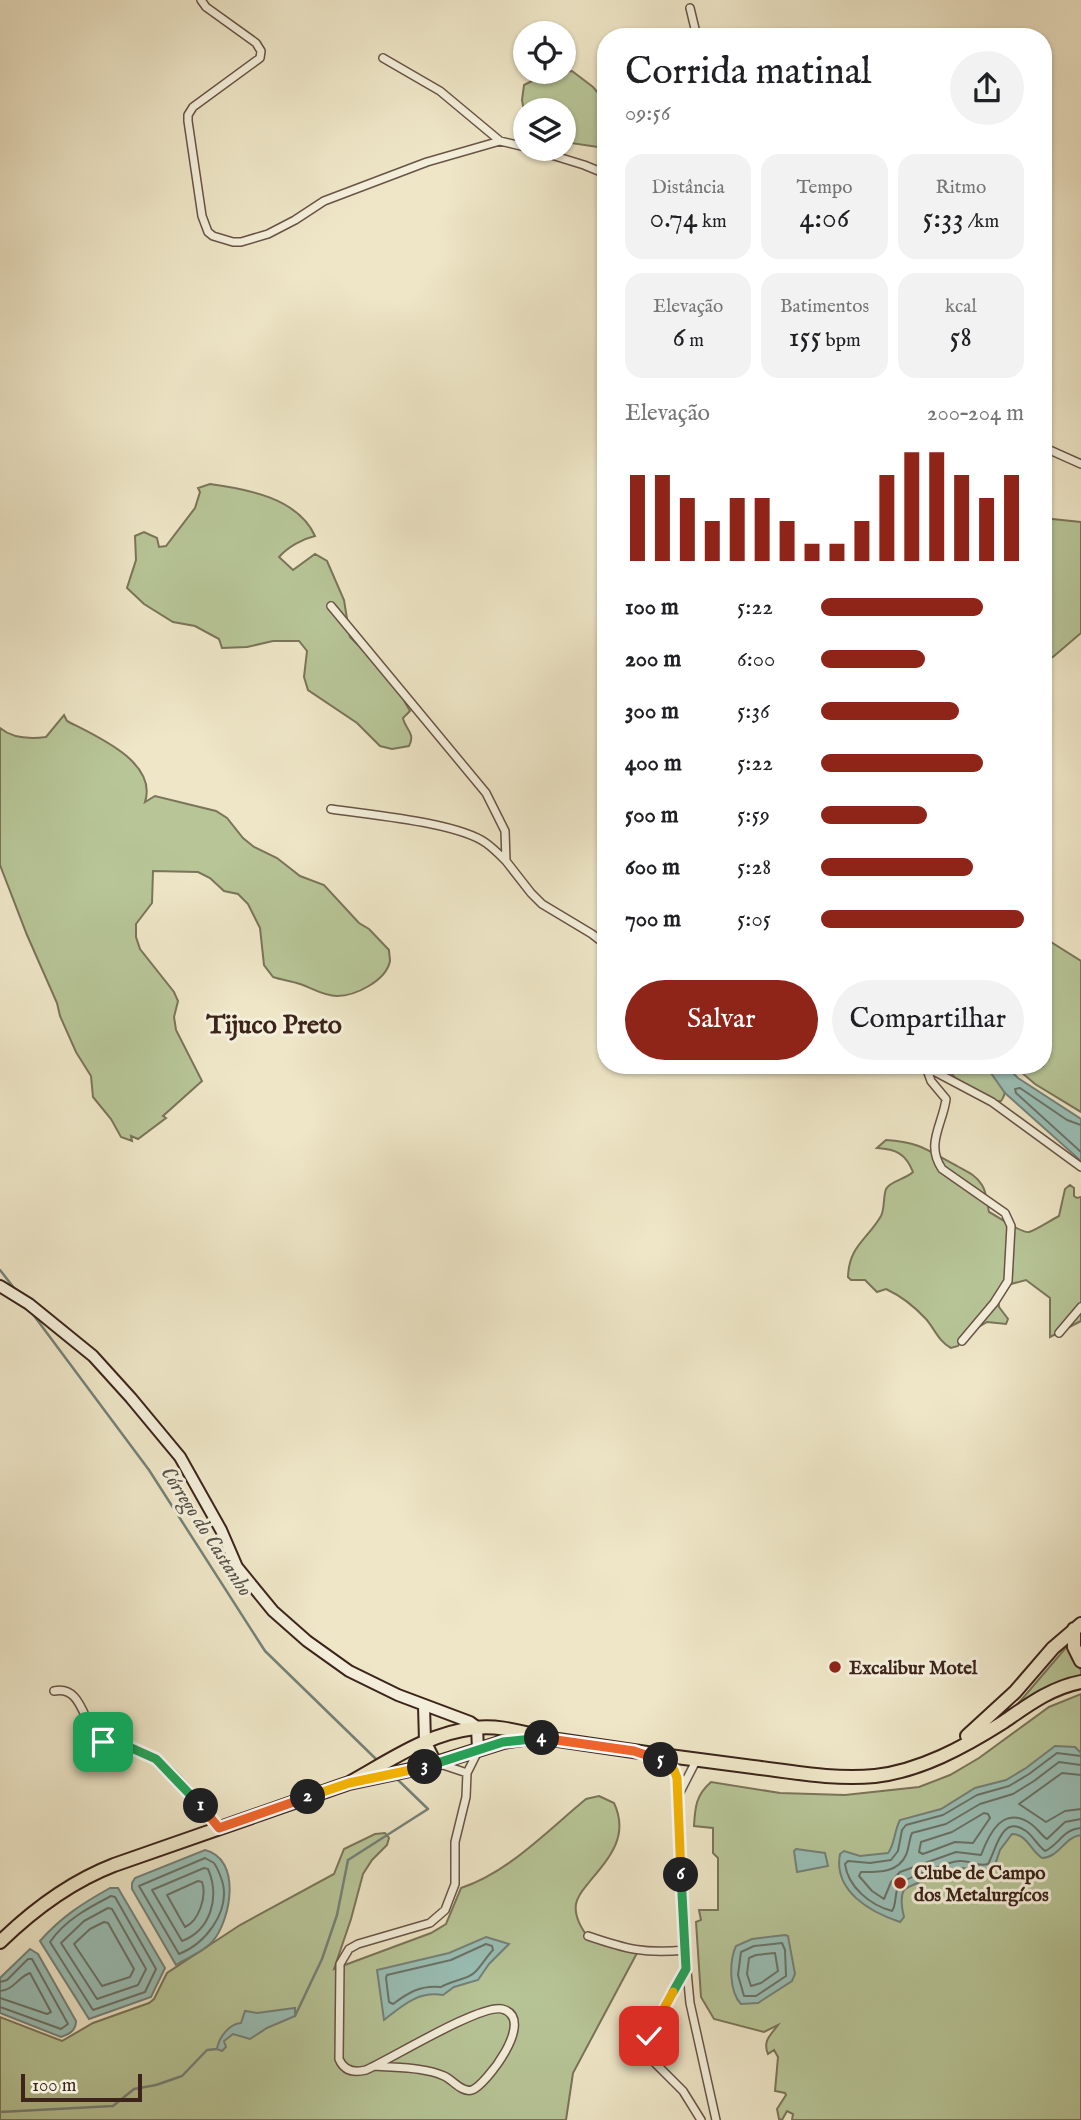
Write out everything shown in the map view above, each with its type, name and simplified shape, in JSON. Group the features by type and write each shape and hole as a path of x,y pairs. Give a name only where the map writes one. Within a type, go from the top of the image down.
{"main road":[{"path":"0,1286 29,1304 93,1356 131,1398 180,1457 221,1530 237,1567 273,1611 307,1641 349,1671 477,1727"},
{"path":"1078,1627 1074,1647 1081,1661"},
{"path":"928,1761 983,1723 1016,1692 1053,1648 1078,1627"},
{"path":"349,1783 425,1741 477,1727 634,1751 803,1773 860,1777 900,1771 951,1752 1049,1692 1081,1682"},
{"path":"424,1706 425,1741 436,1763"},
{"path":"477,1727 478,1750"},
{"path":"0,1942 44,1903 88,1875 349,1783 436,1763 503,1742 540,1738"}],"street":[{"path":"201,0 206,7 256,43 261,51 260,58 193,107 188,115 202,216 208,232 213,236 233,242 251,240 295,220 324,201 427,162 500,141"},
{"path":"690,8 695,28"},
{"path":"383,58 440,91 500,141 513,144"},
{"path":"568,161 597,171"},
{"path":"1052,451 1081,464"},
{"path":"331,606 486,793 505,831 506,862"},
{"path":"331,809 468,834 486,843 542,904 597,939"},
{"path":"928,1074 946,1102 935,1136 933,1151 936,1160 942,1168 1005,1213 1011,1226 1008,1281 994,1303 962,1340"},
{"path":"938,1074 992,1102 1081,1167"},
{"path":"1059,1333 1081,1307"},
{"path":"54,1691 62,1689 71,1693 99,1740 127,1746 156,1759 219,1828"},
{"path":"375,2066 427,2071 445,2077 470,2091 476,2088 501,2059 515,2032 514,2018 510,2013 498,2009 477,2014 366,2070 353,2071 345,2068 339,2059 340,1964 349,1949 358,1944 430,1923 445,1910 455,1884 455,1842 466,1797 467,1773 478,1750"},
{"path":"634,1751 667,1763 677,1778 686,1969 690,2003 716,2120"},
{"path":"678,1796 697,1759"},
{"path":"436,1763 467,1773"},
{"path":"588,1936 624,1948 655,1953 685,1950"},
{"path":"686,1969 649,2036 646,2050 649,2057 683,2091 701,2120"}],"green space":[{"path":"576,74 593,87 597,92 597,147 576,144 576,98 522,98 524,85 576,84"},
{"path":"210,484 270,498 284,504 307,523 315,536 296,544 279,557 293,570 315,554 327,561 344,600 350,637 391,678 410,711 403,718 411,734 409,746 392,749 380,746 357,723 308,690 304,677 307,651 299,641 273,641 247,647 222,648 219,639 195,626 173,622 144,604 127,588 136,560 135,536 144,532 157,538 159,547 166,546 195,508 200,492 198,488"},
{"path":"1052,519 1081,522 1081,633 1053,657"},
{"path":"64,715 67,721 108,743 134,763 147,788 145,802 155,796 216,811 227,818 254,847 277,858 300,876 324,885 359,923 369,929 389,950 390,961 383,975 369,986 344,995 327,995 273,977 264,965 260,928 248,904 238,894 224,891 210,878 198,872 153,871 152,903 136,924 136,937 140,949 174,992 178,1001 174,1017 176,1030 202,1081 163,1116 166,1118 138,1139 131,1136 132,1141 121,1137 111,1119 93,1097 91,1076 76,1052 60,1016 0,865 0,728 22,737 46,737"},
{"path":"1052,943 1081,961 1081,1112 1023,1074 1052,1074"},
{"path":"952,1074 1003,1074 1005,1093 1001,1101 995,1101 959,1083"},
{"path":"886,1140 924,1148 971,1174 984,1188 989,1212 1026,1232 1059,1216 1065,1189 1070,1185 1074,1188 1074,1196 1081,1197 1081,1321 1050,1337 1050,1298 1026,1280 1011,1284 998,1295 999,1307 1008,1319 1006,1324 987,1322 965,1335 958,1346 951,1348 940,1339 921,1314 902,1298 886,1289 877,1292 865,1280 851,1280 848,1277 849,1266 855,1250 881,1216 886,1189 913,1172 900,1154 877,1148"},
{"path":"1069,1644 1072,1659 1081,1670 1081,1676 1053,1685 1016,1706"},
{"name":"Clube de Campo dos Metalurgícos","path":"1081,1694 1081,2120 792,2120 793,2114 787,2111 782,2120 779,2119 777,2109 786,2095 775,2091 778,2057 774,2050 768,2054 766,2049 768,2038 778,2025 764,2032 714,2019 701,1997 696,1922 701,1920 699,1910 718,1910 718,1858 713,1853 713,1828 694,1826 696,1807 702,1792 711,1782 780,1793 845,1795 919,1787 950,1775 979,1758 1049,1707"},
{"path":"599,1796 614,1803 620,1825 619,1835 611,1854 578,1897 576,1914 589,1939 637,1953 573,2073 566,2120 0,2120 0,2017 62,2041 93,2023 149,2003 154,1999 167,1973 240,1925 334,1874 344,1849 375,1834 385,1833 389,1838 387,1845 363,1874 334,1969 431,1933 446,1924 461,1888 495,1872 542,1837 586,1799"}],"water":[{"path":"992,1074 1014,1074 1081,1119 1081,1161 1005,1093"},
{"path":"1055,1746 1075,1747 1081,1753 1081,1835 1070,1839 1048,1857 1042,1858 1025,1839 1012,1834 1000,1850 994,1868 981,1871 962,1868 904,1890 904,1917 900,1922 866,1906 848,1889 839,1867 840,1854 844,1851 860,1856 888,1853 900,1820 941,1809 975,1788 1006,1780"},
{"path":"796,1849 825,1853 828,1866 797,1872"},
{"path":"205,1850 217,1856 229,1877 230,1891 225,1919 210,1945 176,1965 132,1889 132,1883 135,1878"},
{"path":"110,1888 118,1888 165,1968 151,1997 89,2019 40,1941 73,1911"},
{"path":"788,1936 795,1974 792,1981 758,2003 741,2004 734,1992 731,1976 736,1946 752,1939"},
{"path":"486,1937 509,1944 489,1964 478,1980 454,1987 443,1995 418,1997 384,2020 377,1970 449,1953"},
{"path":"30,1949 38,1954 76,2021 74,2029 64,2036 0,2013 0,1978"},
{"path":"295,2008 295,2016 250,2039 233,2034 224,2041 226,2047 222,2051 217,2049 225,2032 241,2023 245,2011 257,2013"}],"waterway":[{"name":"Córrego do Castanho","path":"0,1270 14,1288"},
{"name":"Córrego do Castanho","path":"32,1313 149,1470 265,1651 377,1760"},
{"name":"Córrego do Castanho","path":"295,2016 322,1959 337,1915 348,1860 428,1809 397,1779"},
{"name":"Córrego do Castanho","path":"0,2112 113,2106 134,2089 182,2076 207,2050 217,2049"}],"place":[{"name":"Excalibur Motel","path":"835,1667"},
{"name":"Clube de Campo dos Metalurgícos","path":"900,1883"}],"district":[{"name":"Tijuco Preto","path":"274,1024"}],"route":[{"path":"103,1742 127,1746 156,1759 219,1828 349,1783 425,1767 518,1739 540,1738 634,1751 667,1763 677,1778 686,1969 649,2036"}]}
